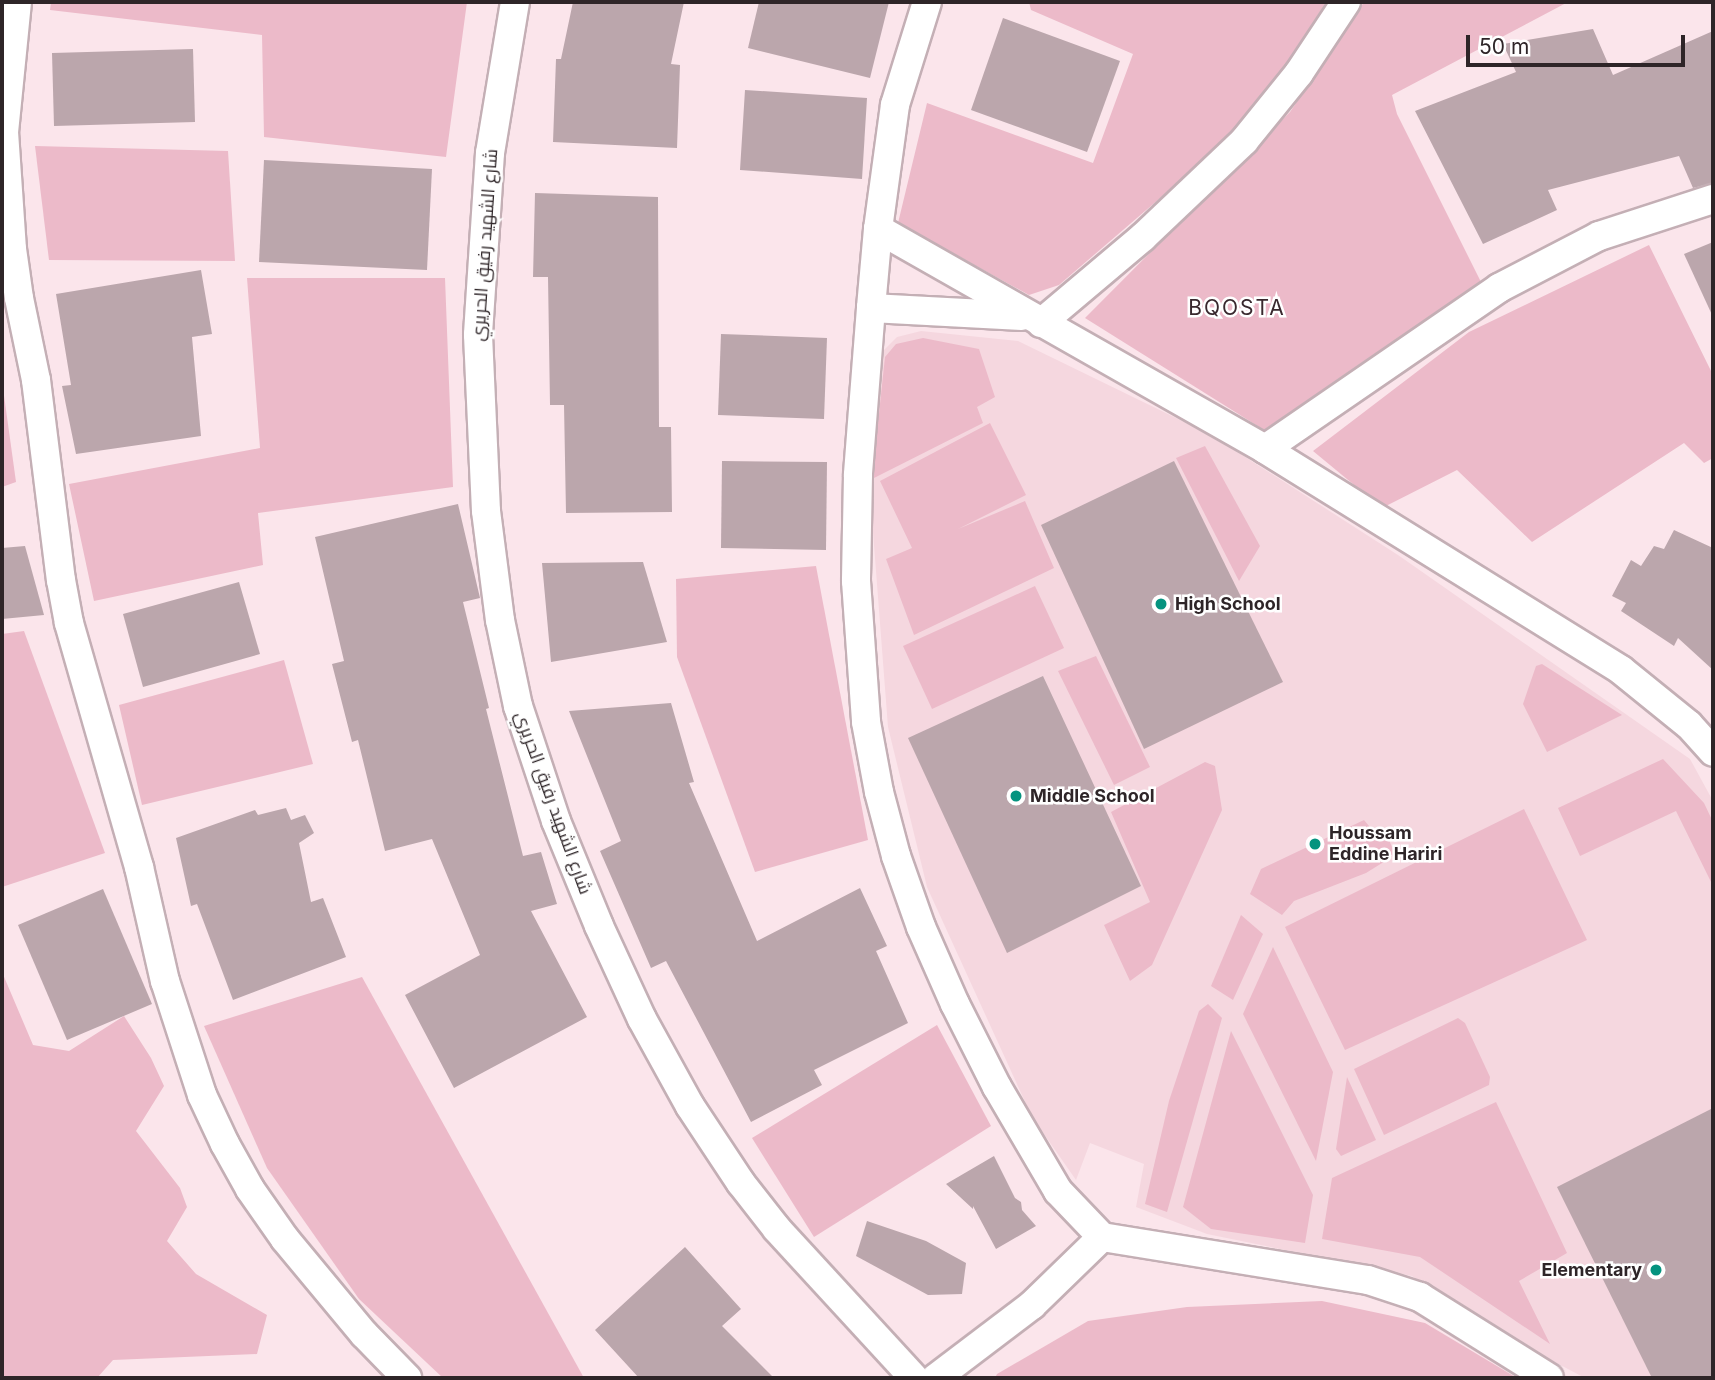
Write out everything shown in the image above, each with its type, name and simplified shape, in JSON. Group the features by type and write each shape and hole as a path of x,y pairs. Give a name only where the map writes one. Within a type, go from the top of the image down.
{"street":[{"path":"18,2 3,132 15,274 36,380 61,580 69,623 139,867 165,981 185,1047 225,1144 250,1189 285,1239 364,1334 407,1378"},
{"name":"شارع الشهيد رفيق الحريري","path":"515,2 489,153 478,335 488,523 500,620 518,706 556,821 594,915 642,1019 690,1106 741,1183 777,1230 914,1378"},
{"path":"927,2 895,105 878,229 858,475 856,581 866,722 879,792 896,856 921,927 979,1052 1058,1191 1102,1237 1368,1280 1420,1297 1549,1378"},
{"path":"871,308 1034,320 1143,237 1244,141 1300,73 1346,2"},
{"path":"1265,449 1499,288 1599,236 1713,199"},
{"path":"878,229 1265,449 1621,670 1689,725 1713,752"},
{"path":"936,1378 1032,1305 1102,1237"}],"shaded area":[{"path":"51,2 467,2 446,157 264,137 262,35 50,10"},
{"path":"1029,2 1326,2 1298,48 1230,138 1059,285 1029,295 898,223 927,103 1093,163 1133,54 1031,10"},
{"path":"1364,2 1568,2 1392,95 1397,114 1481,282 1264,430 1085,318 1290,112"},
{"path":"35,146 228,151 235,261 49,260"},
{"path":"1649,245 1713,375 1713,458 1704,463 1684,443 1532,542 1457,470 1382,508 1313,451 1469,332"},
{"path":"247,278 445,278 453,487 258,513 263,565 94,601 69,484 260,448"},
{"name":"Houssam Eddine Hariri","path":"921,331 1018,341 1211,435 1398,555 1690,759 1713,801 1713,1378 1585,1378 1485,1325 1412,1276 1207,1234 1136,1207 1144,1164 1090,1143 1076,1180 1032,1117 927,887 888,727 869,480 881,353 897,337"},
{"path":"923,338 979,349 995,397 977,407 983,423 872,479 885,357 896,344"},
{"path":"2,381 16,482 2,487"},
{"path":"990,423 1026,495 958,529 1025,501 1054,568 914,635 886,559 912,548 880,481"},
{"path":"1205,446 1260,546 1239,581 1176,458"},
{"path":"816,566 868,840 755,872 677,657 676,579"},
{"path":"1035,586 1064,648 932,709 903,646"},
{"path":"24,631 105,853 2,887 2,634"},
{"path":"1096,656 1150,767 1114,785 1058,671"},
{"path":"284,660 313,764 142,805 119,705"},
{"path":"1542,664 1622,715 1547,752 1523,704 1536,666"},
{"path":"1663,759 1704,803 1713,822 1713,886 1676,811 1580,856 1558,808"},
{"path":"1205,762 1215,766 1222,810 1152,965 1130,981 1104,925 1150,902 1111,812"},
{"path":"1524,809 1587,940 1345,1050 1285,927"},
{"path":"1364,820 1374,832 1388,837 1395,855 1366,873 1294,901 1282,915 1250,894 1261,869"},
{"path":"1241,915 1263,934 1233,1000 1211,986"},
{"path":"1273,947 1333,1072 1316,1161 1243,1014"},
{"path":"2,972 33,1045 69,1051 124,1016 151,1058 164,1086 136,1131 180,1188 187,1207 167,1241 196,1274 267,1315 257,1354 113,1360 97,1378 2,1378"},
{"path":"362,977 584,1378 443,1378 359,1299 267,1168 204,1026"},
{"path":"1208,1004 1222,1018 1167,1212 1145,1204 1169,1101 1199,1011"},
{"path":"1458,1018 1465,1023 1490,1077 1489,1085 1384,1135 1354,1069"},
{"path":"937,1025 991,1126 814,1237 752,1138"},
{"path":"1231,1031 1313,1195 1305,1243 1211,1229 1183,1207"},
{"path":"1347,1077 1376,1140 1341,1156 1336,1149"},
{"path":"1496,1102 1567,1253 1519,1281 1550,1344 1420,1257 1322,1239 1332,1178"},
{"path":"1322,1301 1425,1323 1517,1378 995,1378 997,1374 1088,1321 1187,1307"}],"building":[{"path":"573,2 684,2 671,64 680,65 677,148 553,142 556,59 561,59"},
{"path":"759,2 889,2 870,78 748,48"},
{"path":"1003,18 1120,61 1087,152 971,110"},
{"path":"1593,29 1613,75 1713,31 1713,183 1693,188 1679,156 1548,190 1557,210 1483,244 1415,111 1516,72 1503,44"},
{"path":"193,49 195,122 54,126 52,53"},
{"path":"745,90 867,98 862,179 740,170"},
{"path":"264,160 432,169 427,270 259,262"},
{"path":"535,193 658,197 659,427 671,427 672,512 566,513 564,405 550,405 548,277 533,277"},
{"path":"1713,242 1713,317 1684,254"},
{"path":"201,270 212,334 192,337 201,436 76,454 62,386 71,385 56,294"},
{"path":"721,334 827,338 824,419 718,415"},
{"path":"722,461 827,462 826,550 721,548"},
{"name":"High School","path":"1174,461 1283,682 1144,749 1041,525"},
{"path":"458,504 480,598 463,602 489,708 486,709 523,856 541,852 557,904 531,911 587,1017 454,1088 405,995 480,955 432,839 385,851 358,740 352,742 332,664 344,661 315,537"},
{"path":"1674,530 1713,548 1713,670 1678,638 1674,646 1621,611 1626,603 1612,596 1631,560 1641,566 1654,546 1664,549"},
{"path":"25,546 44,615 2,619 2,548"},
{"path":"643,562 667,642 551,662 542,563"},
{"path":"239,582 260,654 143,687 123,614"},
{"name":"Middle School","path":"1043,676 1141,886 1007,953 908,738"},
{"path":"671,703 694,782 689,783 757,941 860,888 887,946 876,951 908,1023 814,1070 822,1085 751,1122 666,961 651,968 600,851 621,841 569,711"},
{"path":"286,808 291,820 305,815 314,833 299,843 311,902 323,898 346,957 233,1000 197,904 191,906 176,838 255,810 258,815"},
{"path":"103,889 152,1004 67,1040 18,925"},
{"name":"Elementary","path":"1713,1108 1713,1378 1652,1378 1557,1187"},
{"path":"994,1156 1015,1198 1021,1202 1022,1210 1036,1226 996,1249 973,1206 973,1209 946,1184"},
{"path":"867,1221 926,1241 966,1263 962,1294 928,1295 856,1256"},
{"path":"685,1247 741,1309 722,1326 774,1378 639,1378 595,1330"}],"place":[{"name":"High School","path":"1161,604"},
{"name":"Middle School","path":"1016,796"},
{"name":"Houssam Eddine Hariri","path":"1315,844"},
{"name":"Elementary","path":"1656,1270"}],"district":[{"name":"BQOSTA","path":"1237,308"}]}
